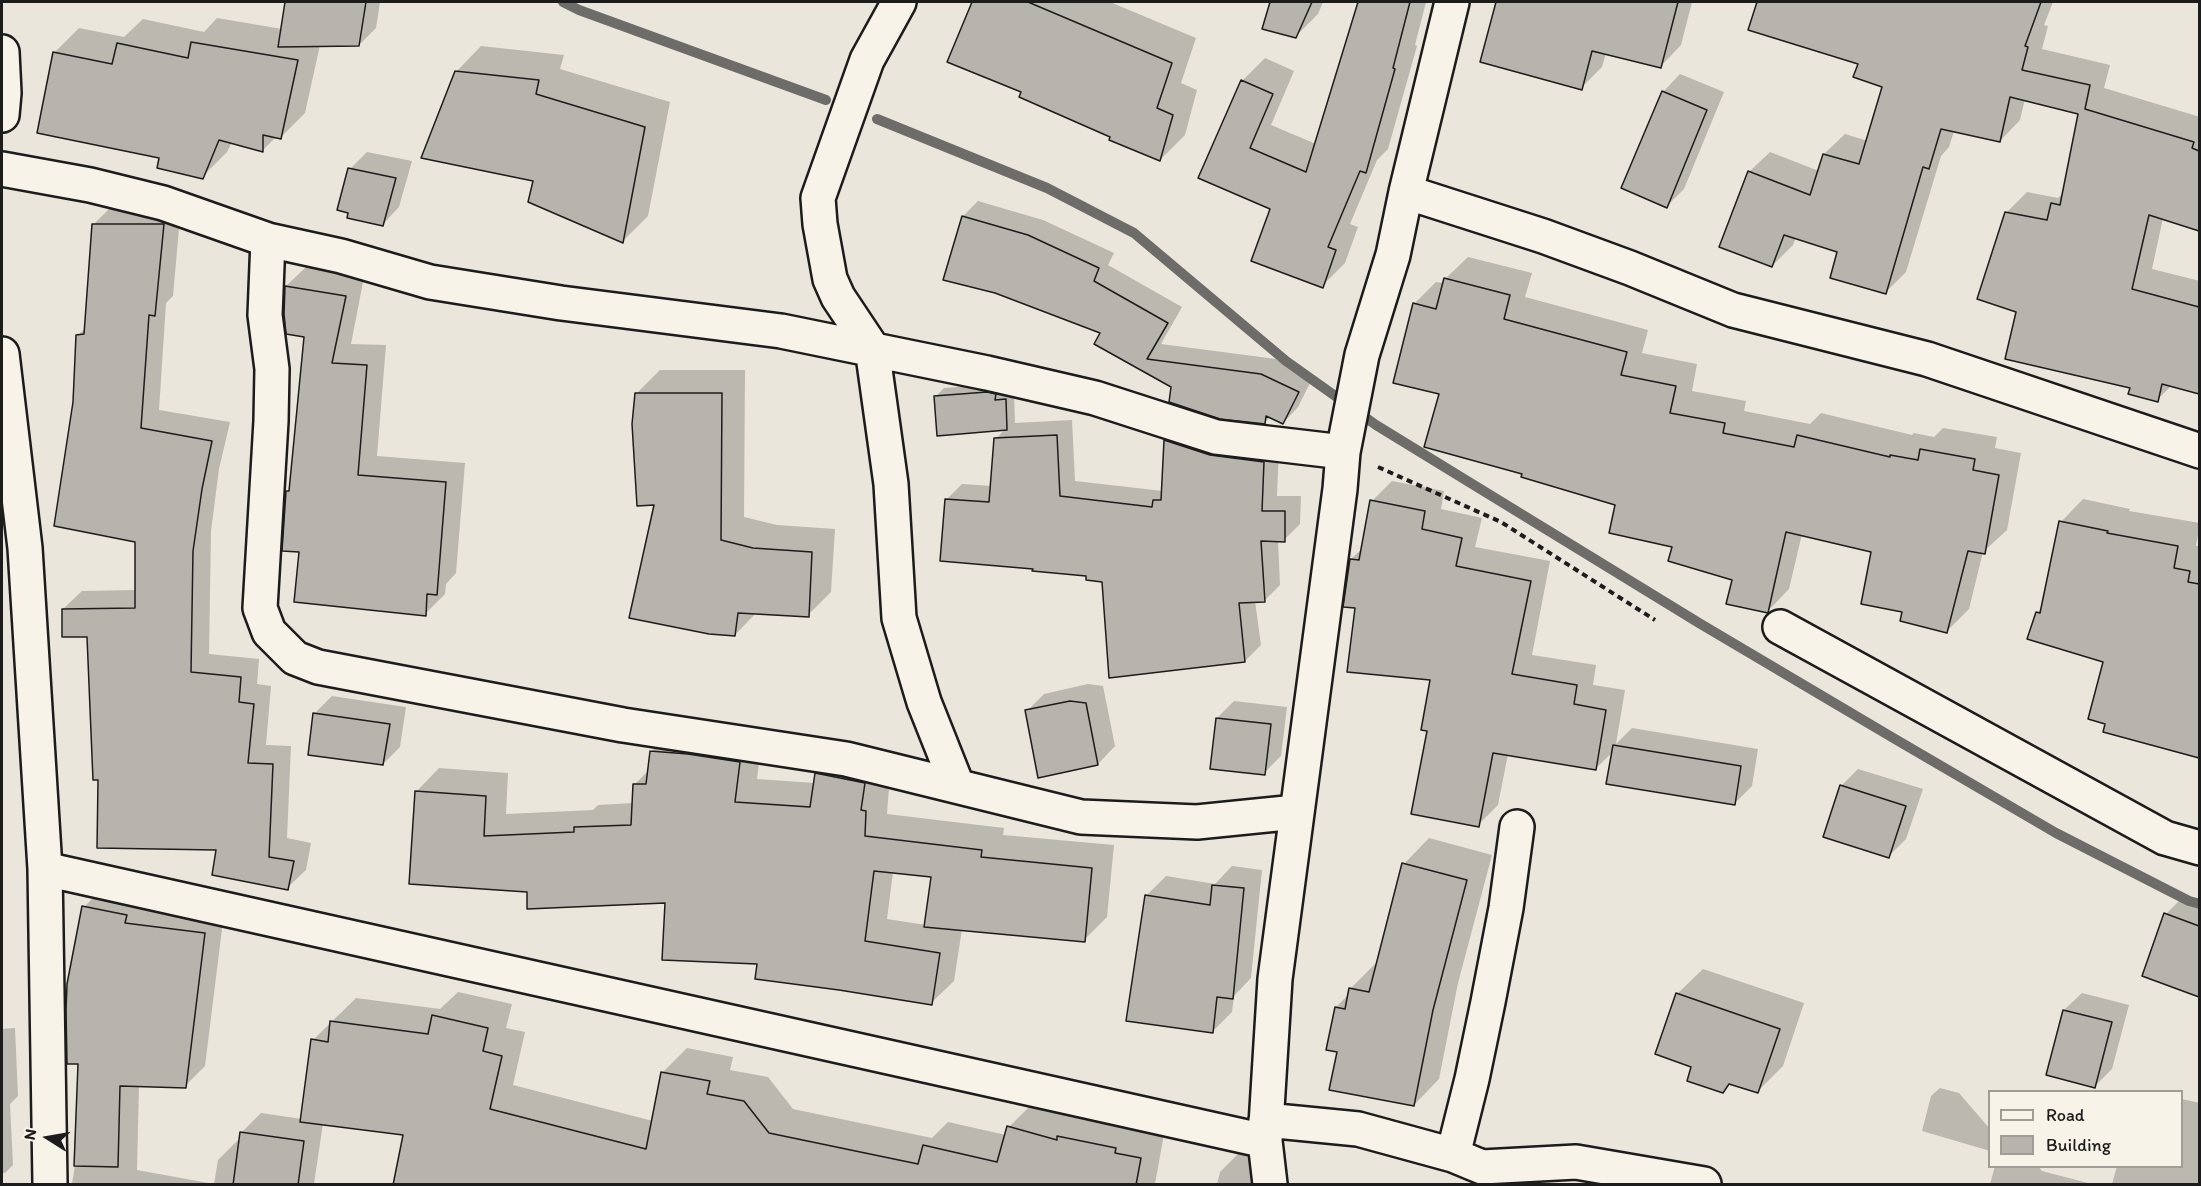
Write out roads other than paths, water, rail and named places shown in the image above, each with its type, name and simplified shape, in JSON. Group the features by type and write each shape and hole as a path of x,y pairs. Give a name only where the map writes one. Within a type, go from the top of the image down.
{"street":[{"path":"899,2 867,60 818,198 820,224 830,279 838,297 872,348 891,484 899,618 924,702 957,785"},
{"path":"1270,1185 1265,1131 1275,979 1341,489 1345,439 1362,355 1394,255 1406,192 1452,2"},
{"path":"2,52 4,93 2,114"},
{"path":"2,169 90,185 163,203 268,240 341,256 430,282 561,303 781,330 1095,398 1216,436 1345,439"},
{"path":"1406,192 1630,267 1733,310 1927,359 2199,451"},
{"path":"268,240 265,315 272,369 271,421 260,608 269,633 295,658 318,667 622,725 846,759 1081,817 1197,822 1296,812"},
{"path":"2,354 26,548 45,869 50,1185"},
{"path":"1780,627 2165,837 2199,848"},
{"path":"1453,1155 1488,1002 1506,908 1517,827"},
{"path":"45,869 1265,1131 1358,1129 1453,1155 1482,1167 1576,1162 1704,1185"}],"waterway":[{"path":"563,2 579,10 826,100"},
{"path":"877,119 1047,188 1134,233 1286,361 1376,425 1699,623 2056,833 2189,901 2200,904"}]}
